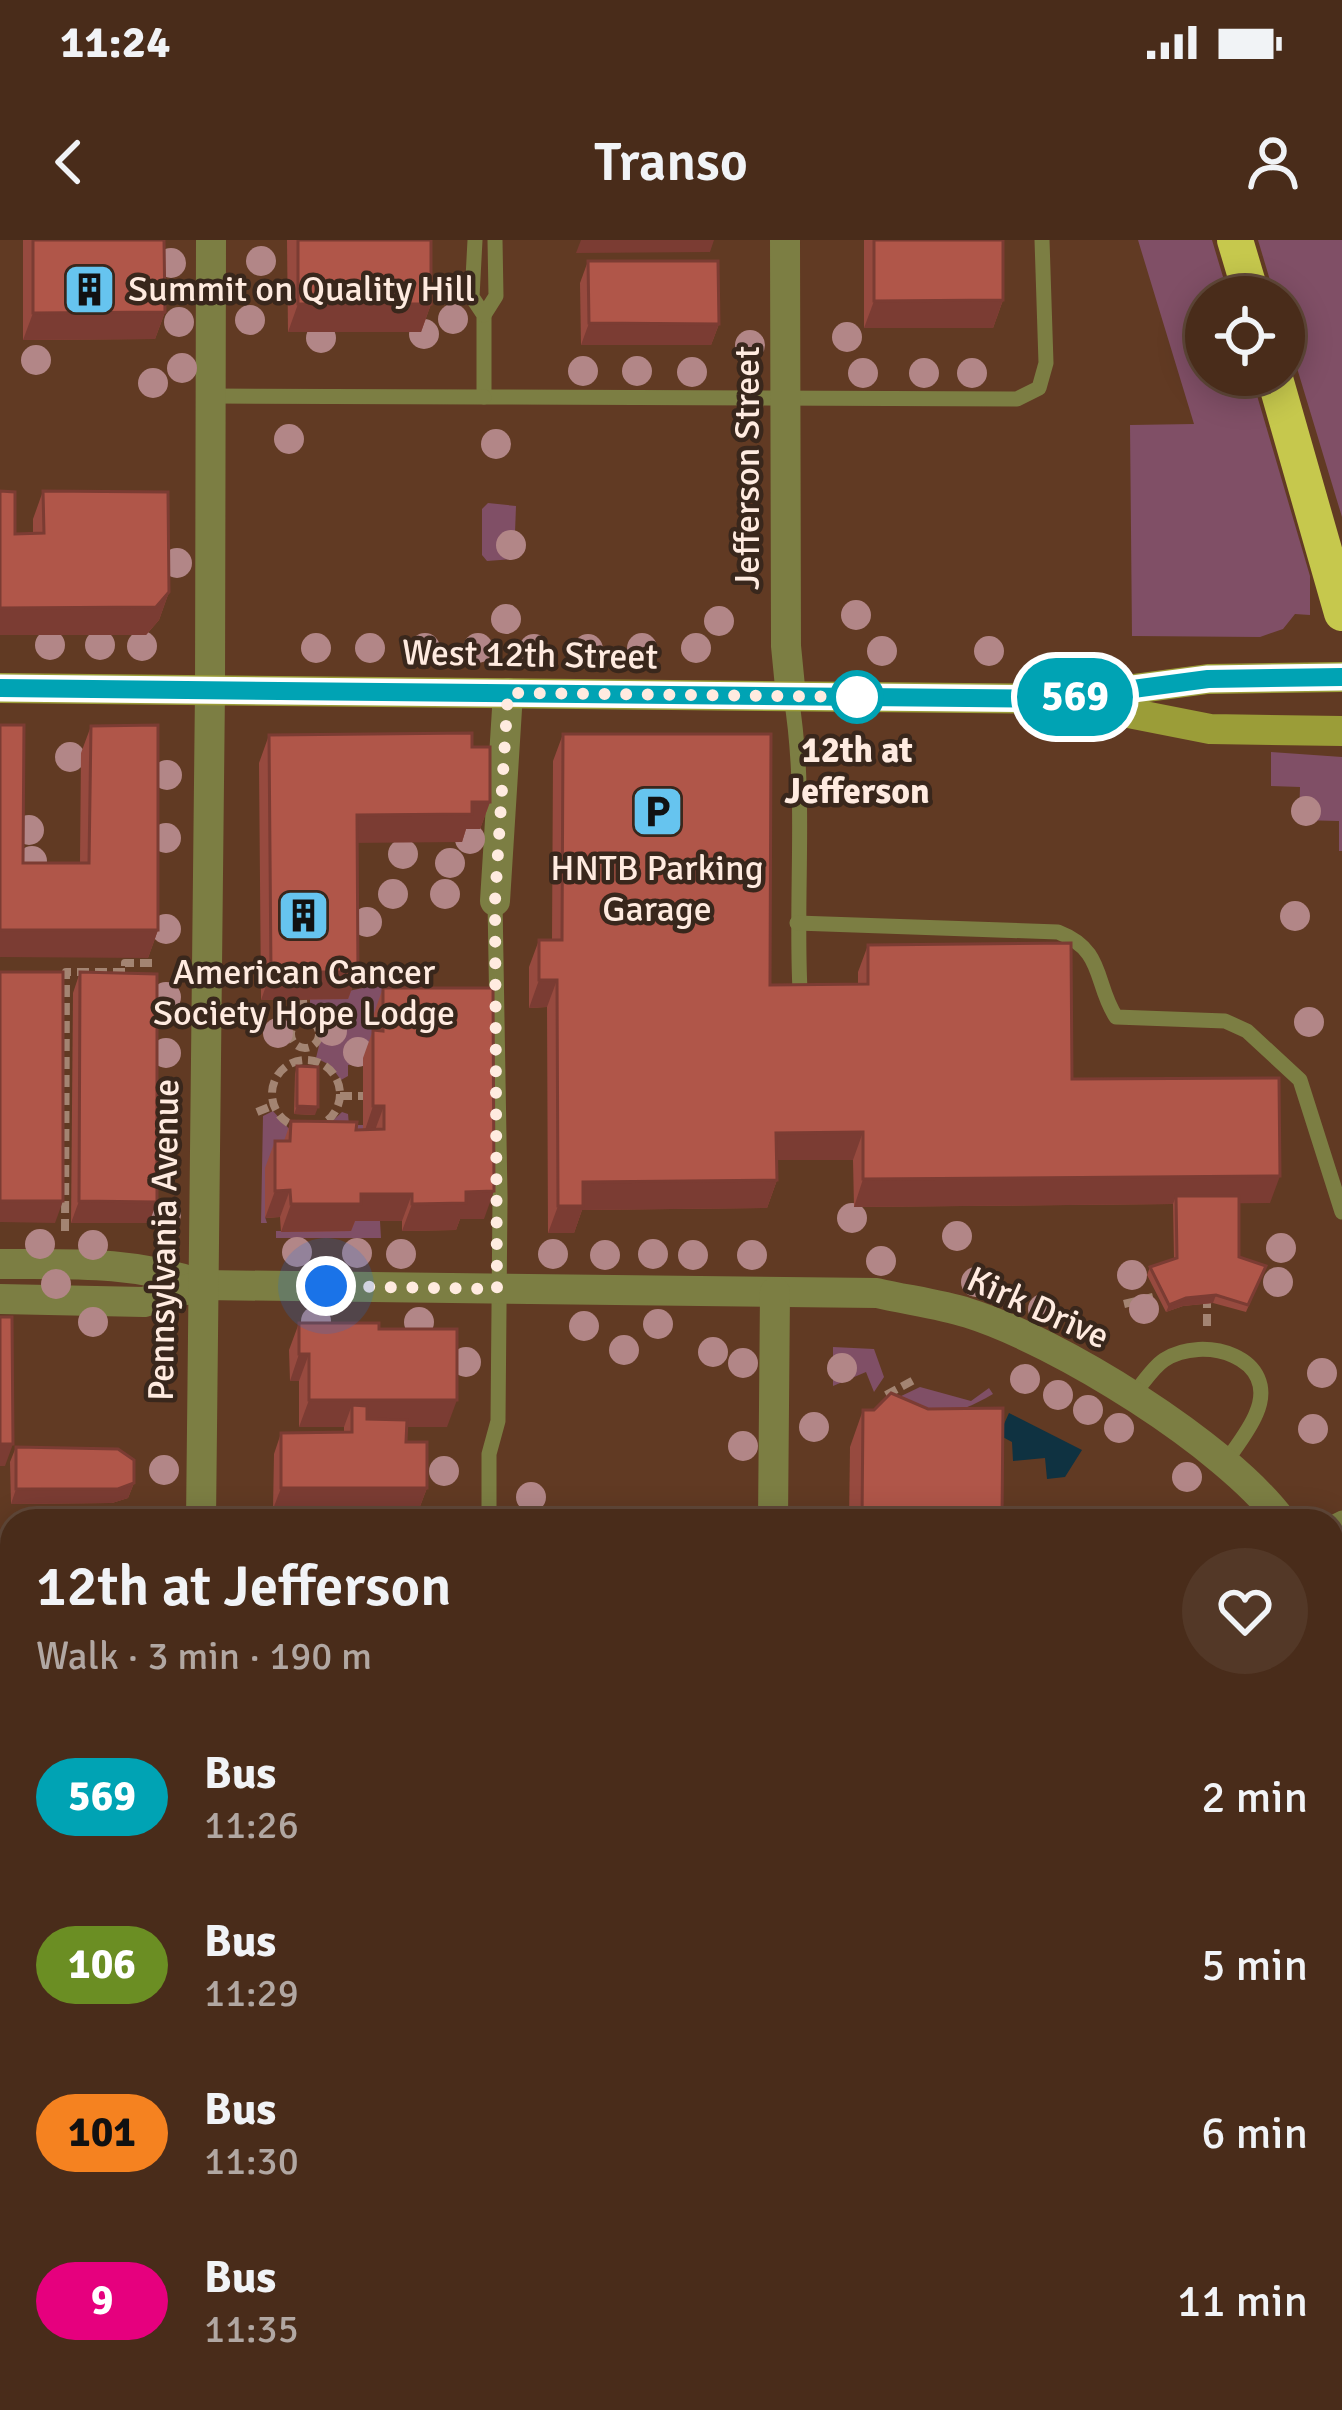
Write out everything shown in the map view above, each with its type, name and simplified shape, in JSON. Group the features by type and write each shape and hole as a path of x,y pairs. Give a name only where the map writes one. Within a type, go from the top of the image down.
{"highway":[{"path":"1235,240 1246,276"},
{"path":"1280,396 1342,614"}],"main road":[{"name":"West 12th Street","path":"0,688 1058,699 1208,679 1342,677"},
{"name":"West 12th Street","path":"1058,699 1210,729 1342,731"}],"street":[{"name":"Pennsylvania Avenue","path":"201,1509 211,240"},
{"name":"Jefferson Street","path":"785,240 790,697"},
{"path":"495,901 508,693"},
{"path":"0,1264 125,1265 161,1270 202,1285"},
{"path":"0,1299 145,1303 202,1285"},
{"name":"Kirk Drive","path":"202,1285 877,1293 969,1313 1065,1357 1132,1396 1232,1469 1270,1509"},
{"path":"773,1509 776,1292"}],"lane":[{"path":"476,240 472,297 484,315"},
{"path":"484,398 484,315 496,296 495,240"},
{"path":"212,396 1017,398 1039,388 1046,363 1042,240"},
{"path":"790,697 800,748 800,990"},
{"path":"489,1509 489,1454 498,1421 495,901"},
{"path":"797,923 1058,932 1085,949 1116,1017 1236,1024 1300,1080 1342,1212"},
{"path":"1132,1396 1162,1361 1183,1352 1225,1352 1245,1358 1254,1369 1259,1400 1232,1469"}],"path":[{"path":"65,1238 66,972 125,972 125,963 155,963"},
{"path":"44,987 66,987"},
{"path":"303,1000 304,1020"},
{"path":"304,1020 319,1033 312,1046 304,1048 292,1041 291,1034 304,1020"},
{"path":"304,1048 305,1074"},
{"path":"304,1060 331,1070 340,1096 329,1119 305,1128 286,1122 274,1106 272,1089 277,1074 304,1060"},
{"path":"340,1096 363,1096"},
{"path":"257,1112 274,1106"},
{"path":"305,1114 305,1128"},
{"path":"1124,1304 1153,1297"},
{"path":"886,1395 914,1380"}],"shaded area":[{"path":"1138,240 1212,240 1223,276 1185,276 1185,394"},
{"path":"1258,240 1342,240 1342,517 1305,395 1305,276 1269,276"},
{"path":"1185,396 1257,396 1310,576 1310,615 1295,614 1283,629 1260,637 1132,636 1130,425 1194,424"},
{"path":"488,503 516,506 514,559 487,561 482,555 482,509"},
{"path":"1271,752 1342,757 1342,851 1339,821 1299,820 1300,787 1271,786"},
{"path":"363,984 383,984 380,1035 370,1056 348,1065 348,1076 341,1080 330,1065 316,1058 323,1029 310,1016 310,999 363,988"},
{"path":"273,1111 291,1131 326,1127 342,1112 348,1114 349,1125 363,1125 364,1133 265,1217 267,1223 261,1223 263,1116"},
{"path":"351,1221 380,1221 381,1238 276,1238 276,1231 350,1231"},
{"path":"833,1347 874,1349 884,1377 874,1392 866,1372 833,1386"},
{"path":"920,1387 971,1401 989,1388 993,1394 945,1412 897,1398"}],"water":[{"path":"1009,1413 1082,1450 1065,1477 1047,1479 1045,1458 1013,1461 1012,1442 999,1435"}],"building":[{"name":"Summit on Quality Hill","path":"33,240 164,240 165,312 33,313"},
{"path":"298,240 431,240 431,304 298,304"},
{"path":"874,240 1003,240 1003,300 874,301"},
{"path":"588,261 718,261 719,324 589,323"},
{"path":"0,491 15,492 15,534 44,533 43,491 168,492 169,592 156,607 0,608"},
{"path":"0,725 24,725 23,863 89,863 91,726 158,725 158,930 0,930"},
{"name":"American Cancer Society Hope Lodge","path":"472,733 472,747 490,747 490,802 472,802 472,814 357,815 358,972 271,972 269,735"},
{"path":"563,734 771,734 770,985 868,984 868,945 1071,943 1072,1079 1279,1078 1280,1176 863,1179 863,1132 776,1133 777,1180 583,1182 583,1206 558,1206 557,980 539,980 539,940 562,940"},
{"path":"0,972 63,972 63,1201 0,1201"},
{"path":"80,972 157,974 157,1202 79,1201"},
{"path":"383,988 493,988 494,1191 466,1192 466,1203 412,1204 412,1194 361,1194 361,1204 291,1204 290,1190 275,1191 275,1141 290,1141 291,1121 357,1122 356,1130 384,1129 384,1106 373,1106 373,1030 383,1031"},
{"path":"297,1066 318,1067 318,1107 297,1106"},
{"path":"1176,1196 1239,1196 1239,1257 1266,1266 1248,1305 1216,1295 1169,1305 1150,1267 1177,1258"},
{"path":"0,1317 12,1317 13,1444 0,1444"},
{"path":"299,1323 457,1329 457,1400 309,1400 309,1354 299,1354"},
{"path":"891,1393 928,1409 1003,1408 1002,1509 862,1509 863,1410 874,1410"},
{"path":"352,1405 367,1406 367,1419 407,1420 406,1442 427,1442 427,1488 281,1488 281,1433 352,1432"},
{"path":"16,1447 118,1449 134,1460 134,1483 118,1489 16,1489"}],"bus line":[{"name":"569","path":"0,688 1058,699 1208,679 1342,677"}],"place":[{"name":"Summit on Quality Hill","path":"89,289"},
{"name":"12th at Jefferson","path":"857,697"},
{"name":"HNTB Parking Garage","path":"657,812"},
{"name":"American Cancer Society Hope Lodge","path":"304,916"}],"route":[{"path":"326,1286 497,1289 495,901 508,693 857,697"}]}
